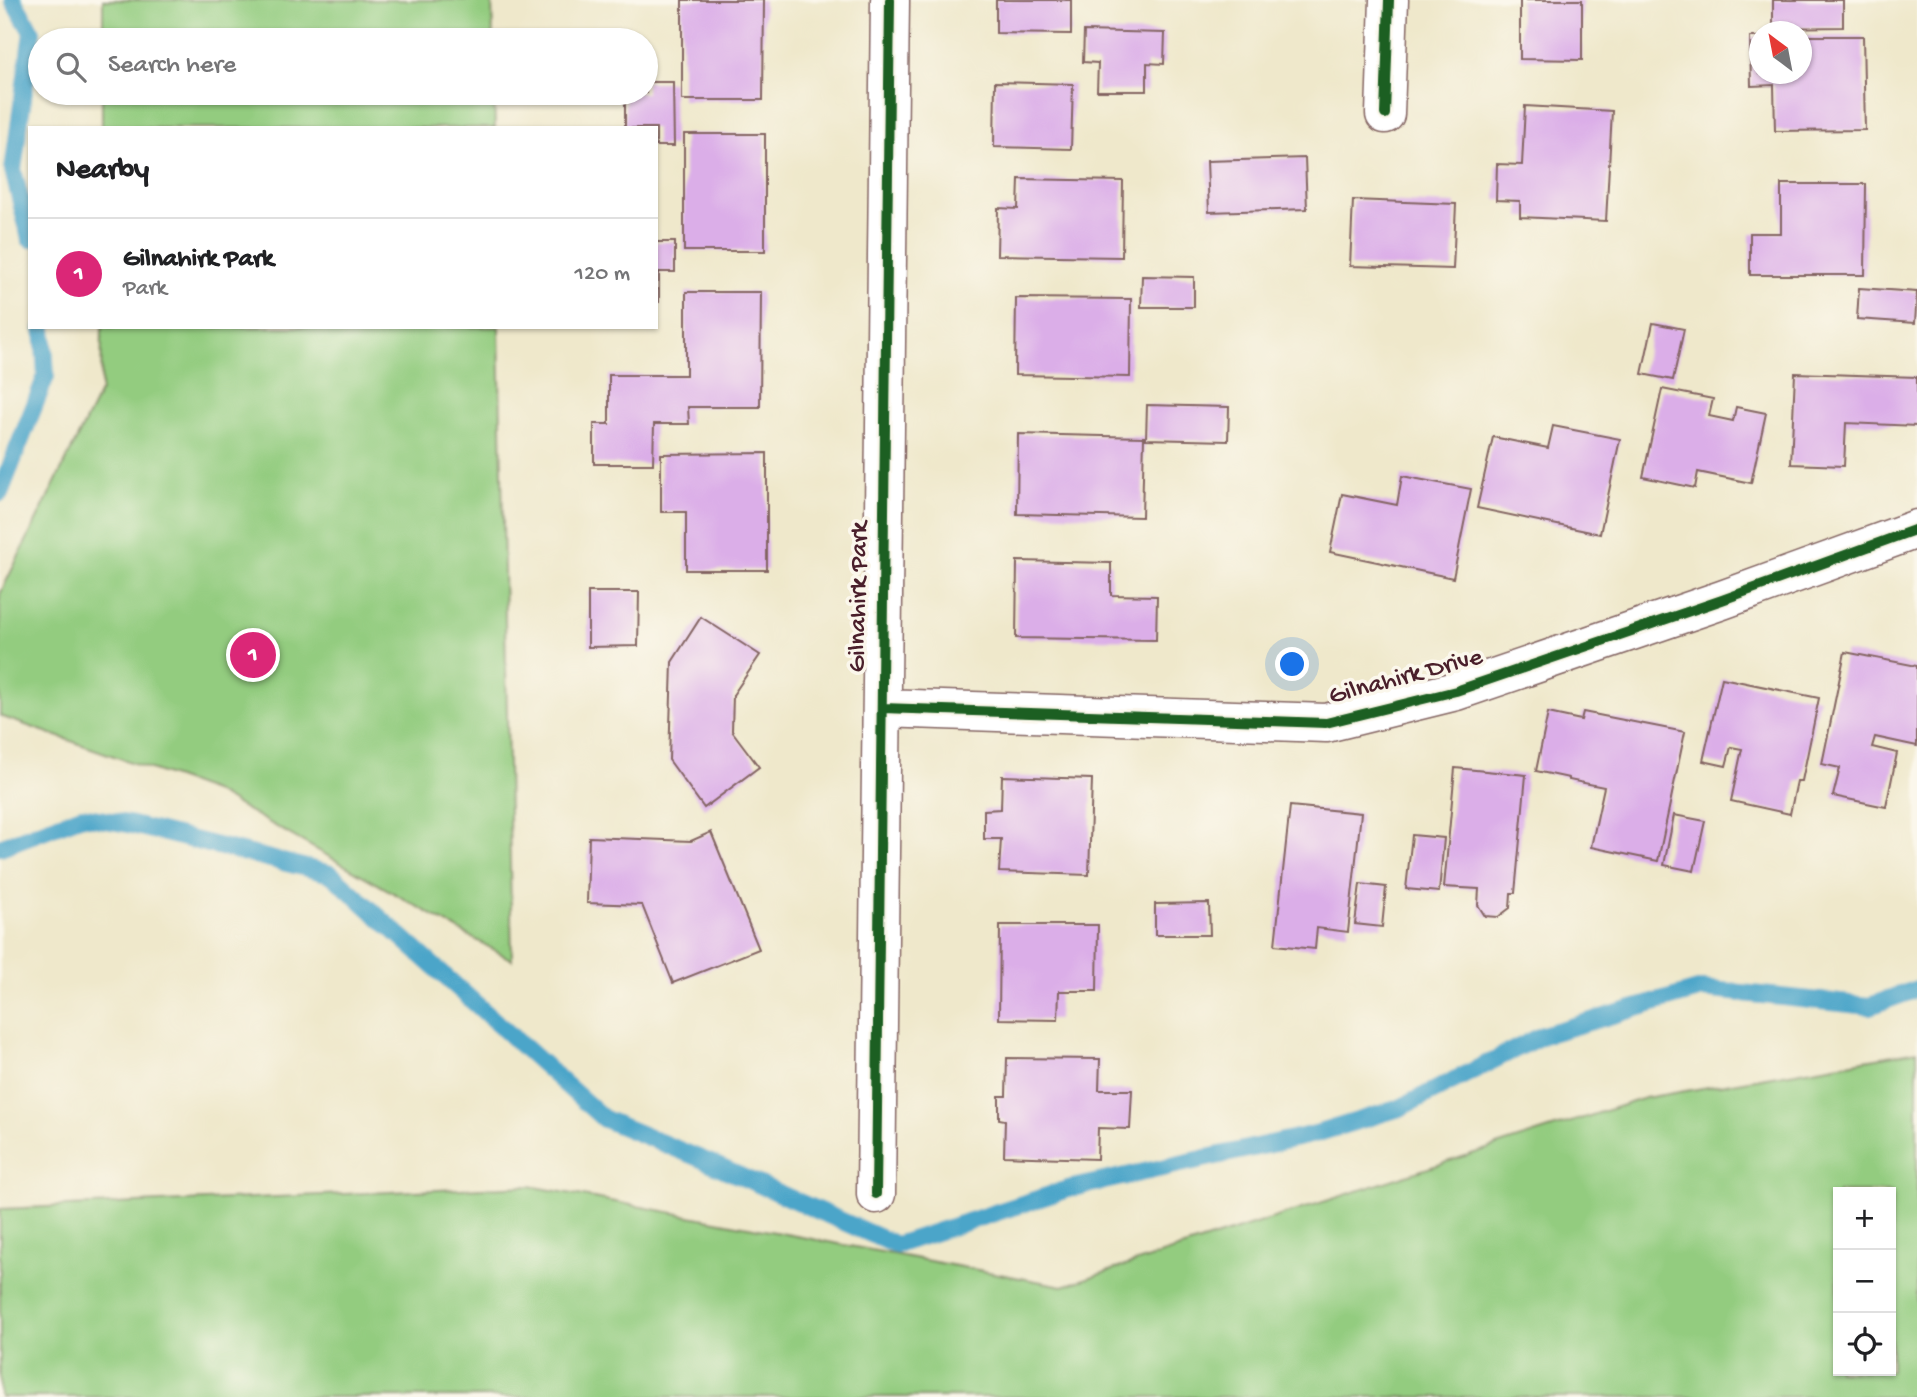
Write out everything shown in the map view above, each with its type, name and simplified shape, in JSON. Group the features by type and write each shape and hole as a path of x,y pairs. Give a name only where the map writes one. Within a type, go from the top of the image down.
{"street":[{"name":"Gilnahirk Park","path":"876,1194 890,0"},
{"path":"1385,114 1389,0"},
{"name":"Gilnahirk Drive","path":"882,708 1326,723 1456,691 1722,600 1917,529"}],"green space":[{"path":"103,0 492,0 493,28 103,28"},
{"path":"102,105 494,105 495,126 102,126"},
{"path":"102,329 499,329 512,960 213,791 0,716 0,594 101,390"},
{"path":"1917,1051 1917,1397 0,1397 0,1209 530,1186 1063,1286 1645,1098"}],"building":[{"path":"682,0 764,0 763,100 682,100"},
{"path":"996,0 1071,0 1071,34 996,33"},
{"path":"1520,0 1582,0 1582,60 1520,59"},
{"path":"1773,0 1843,0 1843,27 1812,27 1812,21 1773,21"},
{"path":"1084,31 1165,33 1164,64 1147,63 1147,91 1097,91 1098,63 1083,62"},
{"path":"1812,36 1863,36 1865,130 1775,131 1774,85 1751,84 1812,84"},
{"path":"658,82 673,82 674,146 658,146 658,126 625,126 625,105 658,105"},
{"path":"995,82 1073,84 1071,149 994,147"},
{"path":"1525,106 1612,111 1606,221 1520,217 1520,201 1496,200 1497,164 1522,165"},
{"path":"684,134 765,134 765,251 684,251"},
{"path":"1305,158 1307,209 1209,212 1207,161"},
{"path":"1019,179 1123,181 1122,257 997,255 998,208 1018,209"},
{"path":"1781,184 1866,184 1865,275 1750,275 1750,233 1781,233"},
{"path":"1353,200 1456,204 1453,269 1350,266"},
{"path":"658,242 675,242 675,272 659,272 659,302"},
{"path":"1142,276 1194,277 1194,307 1141,307"},
{"path":"1859,288 1917,292 1915,323 1857,319"},
{"path":"686,292 761,292 760,407 688,407 689,424 654,424 653,464 594,464 594,424 609,424 609,375 686,375"},
{"path":"1016,298 1131,299 1130,377 1015,375"},
{"path":"1653,323 1684,329 1673,380 1642,374"},
{"path":"1795,373 1917,377 1917,426 1846,423 1844,466 1791,464"},
{"path":"1662,389 1713,399 1709,416 1733,421 1736,407 1766,413 1751,483 1698,472 1695,488 1643,477"},
{"path":"1147,405 1229,407 1228,441 1146,439"},
{"path":"1553,426 1620,439 1600,534 1477,508 1493,437 1548,448"},
{"path":"1018,434 1144,437 1142,517 1017,514"},
{"path":"767,453 767,570 686,570 686,512 661,512 661,454"},
{"path":"1402,476 1471,489 1453,578 1330,552 1342,494 1397,505"},
{"path":"1017,561 1111,563 1111,595 1157,596 1156,640 1016,638"},
{"path":"588,592 639,592 638,646 588,647"},
{"path":"701,617 760,655 733,695 732,731 759,767 704,808 669,760 672,662"},
{"path":"1845,652 1917,666 1917,746 1875,737 1872,747 1897,753 1886,807 1833,796 1840,768 1822,764"},
{"path":"1722,678 1819,698 1802,781 1797,781 1790,814 1731,801 1742,749 1731,747 1726,766 1703,761"},
{"path":"1583,712 1685,732 1658,861 1591,847 1604,787 1536,771 1548,713 1581,720"},
{"path":"1455,768 1526,775 1515,893 1511,893 1510,908 1498,917 1485,916 1478,905 1479,889 1444,887"},
{"path":"1002,776 1092,779 1089,875 999,872 1001,839 984,839 984,810 1001,809"},
{"path":"1290,806 1361,813 1348,932 1317,928 1315,949 1275,945"},
{"path":"1674,815 1705,821 1694,871 1664,865"},
{"path":"711,832 759,949 673,983 642,905 587,903 589,837 691,841"},
{"path":"1412,835 1444,838 1439,892 1406,889"},
{"path":"1360,884 1386,887 1382,927 1355,924"},
{"path":"1209,903 1210,935 1155,935 1155,904"},
{"path":"1000,925 1098,925 1097,991 1059,991 1058,1020 999,1019"},
{"path":"1007,1058 1100,1059 1099,1090 1132,1090 1130,1129 1098,1128 1097,1159 1004,1156 1005,1120 999,1119 999,1096 1006,1096"}],"waterway":[{"path":"13,0 30,28"},
{"path":"28,61 13,170 28,231"},
{"path":"0,493 46,376 43,329"},
{"path":"0,847 82,816 128,824 331,874 604,1119 896,1245 1068,1189 1315,1134 1400,1108 1543,1035 1702,989 1870,1006 1917,989"}],"cycle path":[{"path":"876,1194 890,0"},
{"path":"1385,114 1389,0"},
{"path":"882,708 1326,723 1456,691 1722,600 1917,529"}],"place":[{"name":"Gilnahirk Park","path":"253,655"}]}
